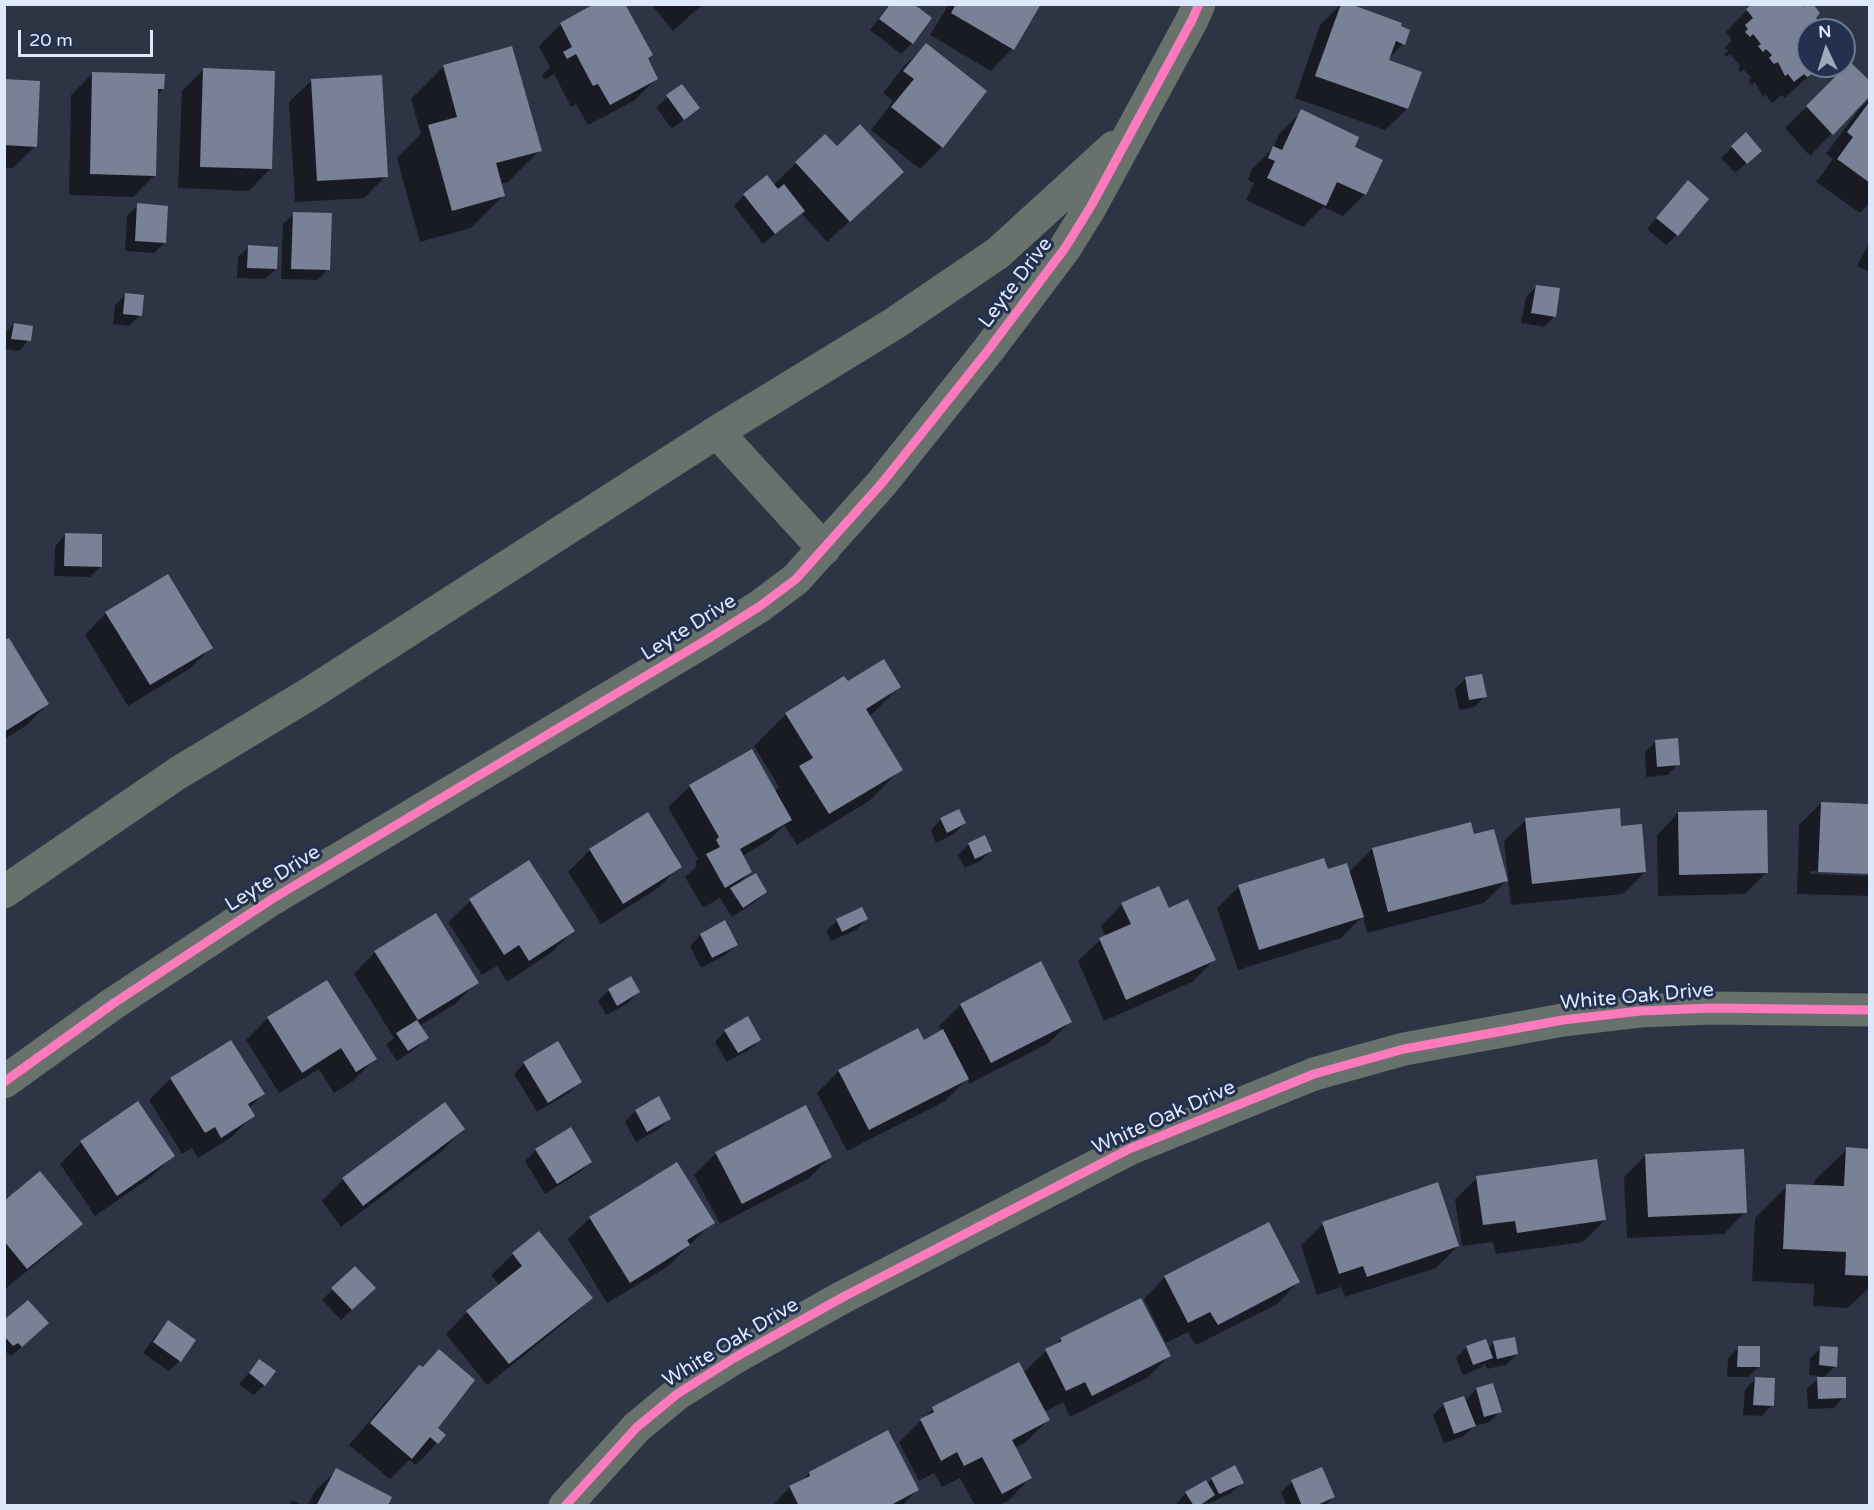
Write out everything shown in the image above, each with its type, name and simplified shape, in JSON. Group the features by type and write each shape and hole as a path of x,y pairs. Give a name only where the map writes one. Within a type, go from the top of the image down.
{"street":[{"name":"Leyte Drive","path":"4,1082 114,1003 272,899 706,640 760,606 796,579 882,483 990,349 1065,248 1133,129 1192,20 1198,4"},
{"name":"Leyte Drive","path":"4,892 178,773 319,688 717,432 895,323 998,253 1133,129"},
{"path":"717,432 824,549"},
{"name":"White Oak Drive","path":"565,1506 637,1427 677,1395 734,1358 843,1297 1129,1149 1314,1074 1404,1049 1563,1020 1640,1011 1711,1008 1869,1010"}],"building":[{"path":"594,4 625,4 653,55 648,58 658,79 610,105 598,84 593,86 576,54 567,59 563,52 572,47 560,23"},
{"path":"890,4 914,4 932,18 913,44 879,19"},
{"path":"956,4 1041,4 1014,50 951,13"},
{"path":"1341,4 1350,4 1402,23 1401,26 1410,30 1405,45 1396,41 1389,60 1422,72 1408,109 1315,76"},
{"path":"1752,4 1802,4 1804,7 1806,4 1813,4 1820,13 1816,18 1796,18 1796,78 1799,78 1794,82 1788,74 1785,76 1778,62 1774,64 1769,58 1772,55 1766,49 1763,52 1758,46 1761,44 1753,34 1750,37 1745,32 1748,29 1745,25 1753,18 1746,9"},
{"path":"926,43 987,91 943,148 891,107 914,79 903,71"},
{"path":"512,46 542,151 496,163 505,196 452,211 428,125 457,117 443,65"},
{"path":"203,68 275,71 272,169 200,167"},
{"path":"1856,68 1870,81 1870,96 1833,135 1806,106 1834,78 1856,78"},
{"path":"92,72 165,74 164,89 158,89 156,176 90,174"},
{"path":"382,75 388,177 317,181 311,79"},
{"path":"4,79 40,81 37,147 4,145"},
{"path":"682,84 700,108 684,120 666,95"},
{"path":"1870,101 1870,183 1837,159 1853,137 1847,132"},
{"path":"1301,109 1359,137 1355,147 1383,160 1366,195 1337,182 1326,206 1267,178 1275,161 1268,158 1273,146 1282,150"},
{"path":"860,124 904,172 850,222 795,162 825,134 837,146"},
{"path":"1746,132 1762,151 1747,164 1731,146"},
{"path":"767,175 778,189 784,184 805,211 775,234 743,194"},
{"path":"1688,180 1709,199 1678,236 1656,218"},
{"path":"137,203 168,206 166,243 135,241"},
{"path":"293,212 332,213 330,270 291,269"},
{"path":"248,245 278,247 277,269 247,268"},
{"path":"1536,285 1560,288 1556,317 1531,313"},
{"path":"125,293 144,295 142,316 123,314"},
{"path":"14,323 33,326 31,341 11,339"},
{"path":"65,533 102,534 102,567 64,566"},
{"path":"168,574 213,648 150,685 105,612"},
{"path":"9,638 49,704 4,732 4,640"},
{"path":"884,659 901,687 866,709 903,770 829,814 799,766 813,758 785,713 844,676 848,681"},
{"path":"1482,674 1487,697 1469,700 1465,677"},
{"path":"1678,738 1680,765 1657,767 1655,740"},
{"path":"752,749 792,820 740,849 752,872 725,888 706,854 720,847 716,840 719,837 689,785"},
{"path":"1821,802 1870,804 1870,874 1818,872"},
{"path":"1620,808 1621,826 1642,824 1646,872 1532,884 1525,818"},
{"path":"959,809 966,823 947,833 940,818"},
{"path":"1767,810 1768,873 1679,875 1678,812"},
{"path":"648,812 682,867 623,904 589,849"},
{"path":"1471,822 1474,834 1494,829 1508,881 1388,912 1372,848"},
{"path":"985,835 992,851 975,859 968,843"},
{"path":"1324,858 1328,869 1347,863 1364,917 1259,950 1238,885"},
{"path":"529,860 575,931 529,961 519,945 504,955 469,899"},
{"path":"756,873 767,892 743,908 730,888"},
{"path":"1159,886 1169,908 1188,899 1216,960 1126,1000 1099,938 1131,924 1121,903"},
{"path":"862,907 868,919 842,932 836,919"},
{"path":"436,913 479,983 418,1020 374,951"},
{"path":"725,920 738,945 712,958 700,934"},
{"path":"1041,961 1072,1022 991,1063 960,1004"},
{"path":"631,976 640,992 617,1006 608,989"},
{"path":"327,980 377,1059 356,1072 341,1048 302,1073 267,1017"},
{"path":"748,1016 761,1040 738,1053 724,1030"},
{"path":"417,1020 429,1038 408,1051 396,1033"},
{"path":"918,1028 924,1040 943,1029 969,1079 869,1130 838,1070"},
{"path":"231,1040 265,1094 248,1104 255,1116 221,1138 215,1127 205,1133 170,1078"},
{"path":"558,1041 582,1082 548,1103 523,1062"},
{"path":"659,1096 671,1119 647,1132 635,1110"},
{"path":"138,1101 175,1156 117,1196 80,1141"},
{"path":"445,1102 465,1129 363,1206 342,1178"},
{"path":"806,1105 832,1157 742,1204 715,1152"},
{"path":"571,1127 592,1162 557,1184 535,1149"},
{"path":"1846,1147 1870,1149 1870,1276 1845,1275 1846,1252 1783,1249 1786,1184 1844,1186"},
{"path":"1744,1149 1747,1213 1648,1217 1645,1154"},
{"path":"1597,1159 1606,1220 1517,1233 1515,1221 1483,1225 1476,1176"},
{"path":"677,1162 715,1223 687,1240 690,1245 630,1283 589,1217"},
{"path":"40,1171 83,1224 27,1269 4,1241 4,1201"},
{"path":"1438,1182 1459,1246 1367,1277 1363,1266 1339,1274 1322,1222"},
{"path":"1269,1222 1300,1282 1218,1325 1210,1312 1188,1323 1164,1276"},
{"path":"539,1231 593,1298 509,1364 466,1311 522,1266 512,1253"},
{"path":"355,1266 376,1288 352,1310 331,1288"},
{"path":"1141,1298 1171,1356 1092,1396 1085,1382 1066,1391 1045,1349 1062,1341 1060,1338"},
{"path":"28,1300 49,1323 22,1347 18,1343 13,1346 4,1336 4,1320"},
{"path":"168,1320 196,1340 181,1362 153,1342"},
{"path":"1515,1337 1518,1354 1497,1359 1493,1341"},
{"path":"1486,1339 1493,1358 1473,1365 1466,1346"},
{"path":"1738,1346 1760,1346 1760,1367 1737,1367"},
{"path":"1820,1346 1838,1347 1837,1367 1819,1365"},
{"path":"439,1349 475,1380 438,1428 446,1435 438,1444 430,1437 412,1459 370,1423 419,1365 423,1367"},
{"path":"259,1359 276,1371 265,1386 249,1373"},
{"path":"1019,1362 1050,1420 1012,1440 1032,1478 1002,1494 982,1457 964,1466 957,1452 941,1461 920,1419 934,1412 932,1407"},
{"path":"1755,1377 1775,1378 1774,1406 1753,1405"},
{"path":"1817,1377 1846,1377 1846,1398 1818,1399"},
{"path":"1493,1383 1502,1412 1484,1417 1476,1388"},
{"path":"1464,1396 1476,1426 1454,1434 1443,1403"},
{"path":"888,1430 919,1490 889,1506 799,1506 789,1486 810,1476 809,1472"},
{"path":"1235,1465 1244,1483 1219,1494 1211,1478"},
{"path":"1322,1467 1335,1497 1315,1506 1302,1506 1291,1480"},
{"path":"336,1468 392,1497 388,1506 316,1506"},
{"path":"1206,1480 1215,1495 1199,1506 1194,1506 1185,1492"}],"cycle path":[{"path":"4,1082 114,1003 272,899 706,640 760,606 796,579 882,483 989,349 1065,248 1091,206 1199,4"},
{"path":"565,1506 637,1427 677,1394 734,1358 843,1297 1129,1149 1314,1074 1404,1049 1563,1020 1640,1011 1711,1008 1870,1010"}]}
